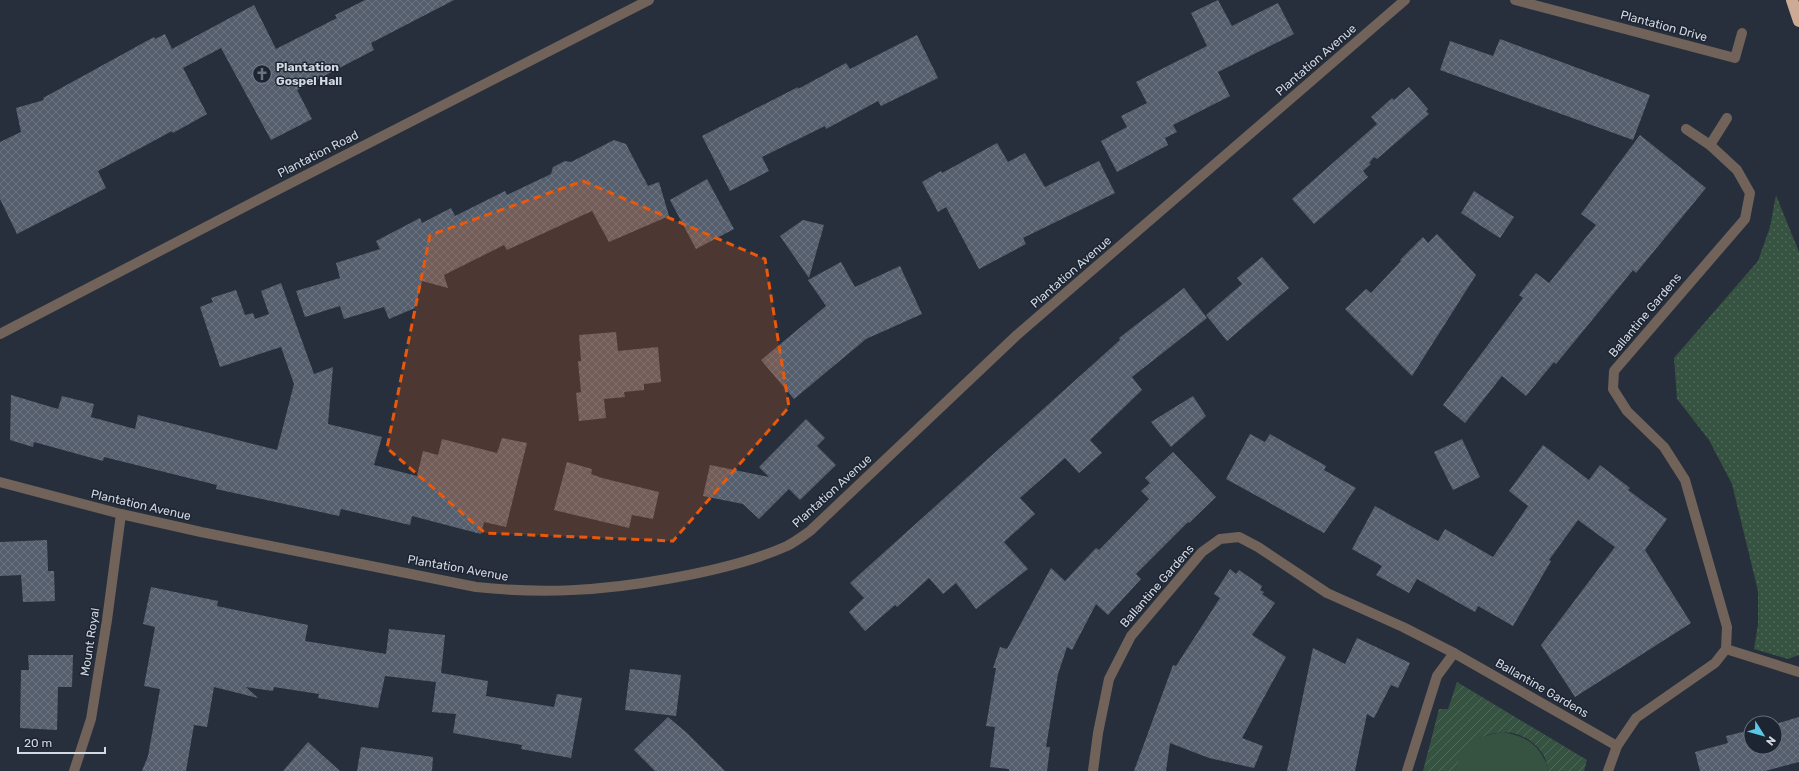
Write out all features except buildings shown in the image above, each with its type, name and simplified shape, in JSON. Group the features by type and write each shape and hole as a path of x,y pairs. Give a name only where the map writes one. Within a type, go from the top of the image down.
{"highway":[{"path":"1792,0 1799,21"}],"street":[{"name":"Plantation Road","path":"0,334 276,190 649,0"},
{"name":"Plantation Avenue","path":"0,482 121,514 201,532 476,587 512,591 556,592 619,587 700,573 731,565 788,545 810,531 1017,336 1405,0"},
{"name":"Plantation Drive","path":"1515,0 1736,58 1742,33"},
{"path":"1710,145 1727,118"},
{"name":"Ballantine Gardens","path":"1686,129 1710,145 1737,170 1750,194 1745,219 1614,371 1613,389 1627,411 1664,447 1685,480 1727,627 1726,649"},
{"name":"Mount Royal","path":"74,771 91,719 107,620 121,514"},
{"name":"Ballantine Gardens","path":"1094,771 1098,733 1109,679 1131,636 1202,552 1220,538 1239,537 1258,547 1327,593 1403,627 1454,653 1617,746"},
{"path":"1608,771 1617,746 1636,718 1715,663 1726,649 1799,672"},
{"path":"1407,771 1438,676 1454,653"}],"highlighted area":[{"path":"583,181 765,259 789,407 673,541 485,533 387,448 430,235"}],"green space":[{"path":"1776,195 1799,252 1799,655 1788,659 1754,649 1758,624 1758,591 1732,484 1709,440 1677,399 1674,358 1758,261 1770,227"},
{"path":"1457,682 1587,760 1584,771 1549,771 1544,756 1534,744 1522,736 1508,733 1495,733 1482,738 1471,745 1461,757 1455,771 1423,771 1439,709 1448,709"},
{"path":"1503,732 1520,737 1533,744 1542,755 1549,771 1455,771 1462,754 1472,743 1486,736"}],"place":[{"name":"Plantation Gospel Hall","path":"262,74"}]}
